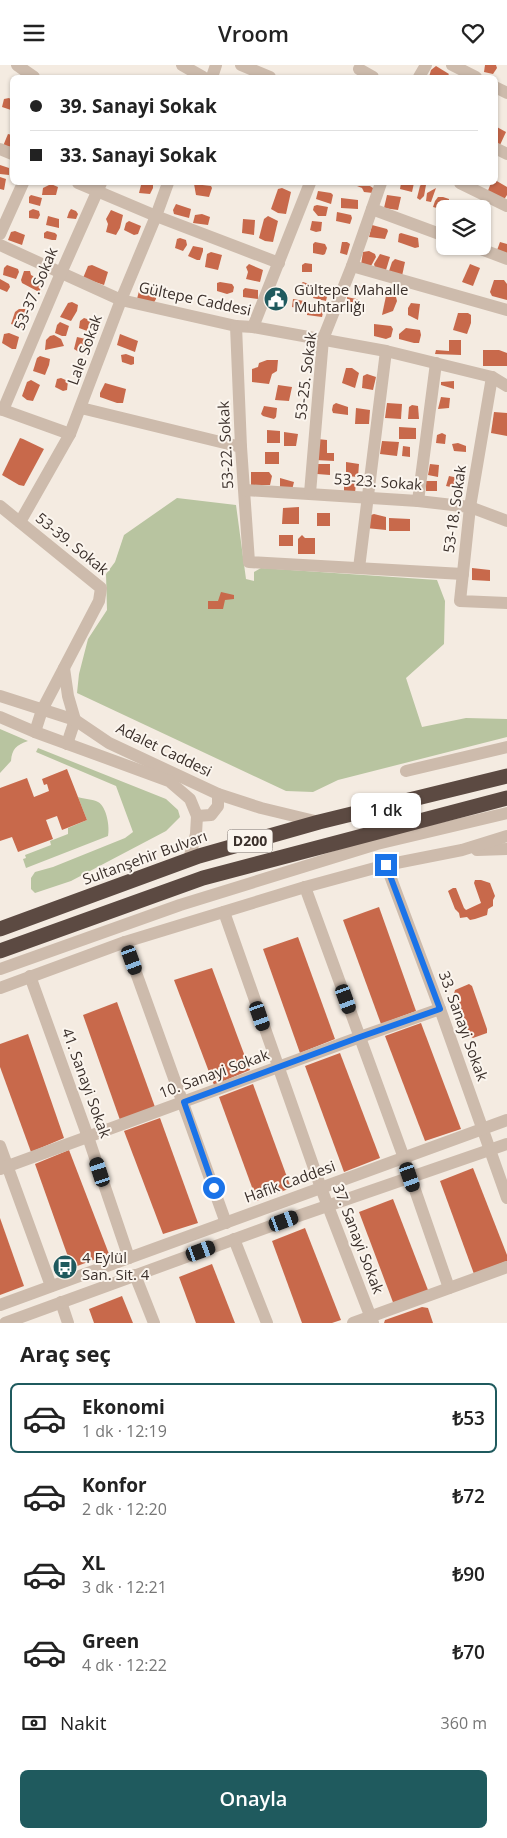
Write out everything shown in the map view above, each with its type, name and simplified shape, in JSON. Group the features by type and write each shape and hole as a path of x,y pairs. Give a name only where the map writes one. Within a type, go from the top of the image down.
{"highway":[{"name":"Sultanşehir Bulvarı","path":"0,929 189,859 319,822 507,776"},
{"name":"D200","path":"0,951 203,878 507,798"}],"street":[{"path":"17,65 31,75"},
{"path":"182,65 200,75"},
{"path":"241,65 265,75"},
{"path":"452,65 472,75"},
{"path":"0,234 22,185"},
{"name":"Lale Sokak","path":"20,522 70,434 167,185"},
{"path":"253,327 309,185"},
{"name":"53-25. Sokak","path":"310,493 323,339 381,185"},
{"path":"464,185 507,206"},
{"path":"99,187 156,216 279,263"},
{"name":"53-37. Sokak","path":"2,409 99,187"},
{"path":"372,209 436,233"},
{"name":"Gültepe Caddesi","path":"0,245 121,300 236,326 253,327 386,351 492,377 507,386"},
{"path":"491,253 507,259"},
{"path":"352,266 507,310"},
{"name":"53-22. Sokak","path":"236,326 241,447 249,562 359,568"},
{"path":"386,351 359,568 462,574"},
{"path":"418,501 436,363"},
{"path":"492,377 507,377"},
{"name":"53-18. Sokak","path":"492,377 470,507 460,601 507,603"},
{"path":"81,408 241,447"},
{"path":"2,409 70,434"},
{"name":"53-23. Sokak","path":"244,490 418,501 470,507 507,521"},
{"name":"53-39. Sokak","path":"0,506 101,588 99,601 42,710 35,732"},
{"path":"64,668 68,696 75,721 67,744"},
{"name":"Adalet Caddesi","path":"0,696 75,721 109,743 218,794 261,808 319,822"},
{"name":"Adalet Caddesi","path":"0,717 35,732 168,781 190,799 197,816"},
{"path":"406,771 507,747"},
{"path":"189,859 196,834 197,816 210,815 218,806 218,794"},
{"path":"0,969 180,905 368,847 507,813"},
{"path":"0,988 126,943 305,887 386,865 462,850 507,836"},
{"path":"462,850 507,849"},
{"name":"33. Sanayi Sokak","path":"386,865 440,1009 507,1198"},
{"path":"305,887 404,1158 449,1288"},
{"name":"37. Sanayi Sokak","path":"224,912 321,1189 329,1205 372,1320"},
{"path":"126,943 226,1223"},
{"name":"41. Sanayi Sokak","path":"30,976 129,1258"},
{"name":"10. Sanayi Sokak","path":"4,1168 440,1009"},
{"name":"Hafik Caddesi","path":"0,1305 507,1120"},
{"path":"5,1323 329,1205 507,1144"},
{"path":"0,1146 4,1168 51,1287"},
{"path":"234,1239 267,1323"},
{"path":"353,1323 372,1320 449,1288 507,1267"},
{"path":"135,1275 154,1323"},
{"path":"61,1302 68,1323"}],"green space":[{"path":"177,498 236,505 246,579 254,581 254,572 261,568 437,580 445,601 444,644 406,678 422,727 466,718 507,719 507,737 338,780 313,792 286,791 77,693 79,674 88,639 107,610 106,574 115,562 124,535"},
{"path":"0,729 28,741 15,748 11,761 0,773"},
{"path":"38,748 166,799 178,810 180,817 166,831 71,881 35,893 31,889 31,878 35,872 53,867 125,838 133,832 116,786 36,752"},
{"path":"78,797 94,800 104,808 109,828 108,836 26,868 23,859 26,858 25,855 51,845 50,841 68,834 68,828 87,820"}],"building":[{"path":"485,65 496,65 497,68 493,74 484,72"},
{"path":"436,66 449,74 430,75 431,70"},
{"path":"4,99 10,99 10,110 2,107"},
{"path":"498,128 506,132 500,145 498,144"},
{"path":"8,134 10,134 10,147 3,146"},
{"path":"0,165 9,168 9,175 0,174"},
{"path":"0,177 6,179 4,190 0,189"},
{"path":"498,182 507,187 507,195 503,201 487,193 490,185 498,185"},
{"path":"49,185 58,187 56,195 42,195 43,188"},
{"path":"141,185 153,185 150,194 139,193"},
{"path":"194,185 211,186 209,197 196,195"},
{"path":"401,185 414,185 412,192 400,189"},
{"path":"426,185 424,196 420,200 417,198 420,186"},
{"path":"357,186 370,186 373,188 373,193 364,192 362,188"},
{"path":"282,188 291,192 286,214 278,213 271,209 278,189"},
{"path":"436,188 431,202 426,201 427,193"},
{"path":"318,191 333,195 331,204 316,199"},
{"path":"31,195 42,198 40,206 29,203"},
{"path":"387,195 401,197 398,210 384,208"},
{"path":"438,197 449,199 436,200 436,208 433,207 435,201"},
{"path":"341,198 358,200 358,209 341,208"},
{"path":"176,204 191,209 189,218 174,214 173,210"},
{"path":"314,206 328,207 326,216 318,216 313,210"},
{"path":"33,209 39,211 38,219 29,218 29,211"},
{"path":"71,209 78,214 76,219 67,218"},
{"path":"111,210 123,215 116,235 106,232 108,224 106,219"},
{"path":"337,212 351,215 350,224 336,221"},
{"path":"202,214 210,217 208,225 193,223 195,215"},
{"path":"48,216 59,219 59,228 46,225"},
{"path":"268,216 278,221 273,242 259,238 264,219"},
{"path":"243,219 255,220 254,235 242,233"},
{"path":"129,221 141,226 138,234 134,235 124,230 126,223"},
{"path":"312,221 322,222 321,231 310,230"},
{"path":"372,225 387,229 385,239 369,237"},
{"path":"15,231 25,235 22,245 8,240 11,232"},
{"path":"47,231 57,235 56,240 44,238 44,233"},
{"path":"399,234 418,238 419,247 415,248 398,242"},
{"path":"177,239 186,240 187,245 183,251 175,248"},
{"path":"315,242 325,244 327,248 325,254 313,253 313,244"},
{"path":"342,242 350,244 347,255 340,253"},
{"path":"500,242 507,244 507,254 496,253"},
{"path":"193,246 203,248 200,260 188,256"},
{"path":"369,251 375,254 376,257 371,266 361,265 363,252"},
{"path":"211,252 222,255 218,270 205,267 207,254"},
{"path":"380,254 390,257 386,270 375,268 374,264"},
{"path":"395,259 405,262 402,276 389,271"},
{"path":"305,263 312,264 312,272 302,272 302,265"},
{"path":"249,264 263,270 260,282 246,279 248,272 246,267"},
{"path":"470,264 480,268 473,286 462,282"},
{"path":"7,265 18,269 19,272 16,279 3,275 4,268"},
{"path":"92,265 108,272 104,285 83,278 88,266"},
{"path":"24,271 30,271 31,275 37,278 45,277 39,292 22,283"},
{"path":"0,279 9,284 10,287 7,292 0,289"},
{"path":"494,280 504,280 507,284 507,300 492,296 490,292"},
{"path":"303,282 309,284 307,294 296,292 296,288"},
{"path":"217,283 232,284 234,287 233,292 227,294 217,291"},
{"path":"319,285 329,288 326,301 313,298"},
{"path":"355,285 361,287 366,292 366,296 354,295 353,287"},
{"path":"144,286 156,292 156,299 153,304 137,299 140,287"},
{"path":"245,288 258,290 258,299 243,297 243,290"},
{"path":"389,294 396,297 397,301 393,311 382,315 386,296"},
{"path":"347,297 361,300 361,307 348,305"},
{"path":"293,299 304,301 303,309 292,307"},
{"path":"72,302 78,305 71,321 60,317 68,303"},
{"path":"411,303 420,304 418,320 408,315 408,308"},
{"path":"309,304 324,308 322,317 307,315"},
{"path":"19,309 25,309 29,312 26,324 22,328 11,324 15,312"},
{"path":"458,313 468,313 471,315 471,323 467,334 453,330"},
{"path":"84,318 93,321 90,332 79,328 80,321"},
{"path":"60,322 69,326 66,336 55,333"},
{"path":"374,324 391,326 393,329 391,337 386,339 374,336"},
{"path":"406,328 420,330 419,343 399,339 399,334"},
{"path":"9,333 19,337 16,349 12,349 2,343 4,334"},
{"path":"120,334 138,341 135,352 117,345"},
{"path":"54,335 61,339 64,346 45,350 46,340"},
{"path":"77,337 90,340 86,353 82,354 74,349"},
{"path":"449,340 461,340 461,355 435,354 436,350 449,351"},
{"path":"483,350 499,350 507,353 507,366 483,366"},
{"path":"126,354 134,357 134,364 122,362 121,355"},
{"path":"40,356 50,359 45,375 33,371 37,358"},
{"path":"267,360 278,360 277,371 272,374 269,384 252,382 252,369 258,367 259,363"},
{"path":"346,368 352,368 359,373 355,388 342,383"},
{"path":"367,374 376,377 373,390 362,388 363,376"},
{"path":"61,378 68,381 67,390 63,391 55,387 57,379"},
{"path":"31,380 40,385 33,401 27,400 22,396 27,382"},
{"path":"454,381 454,389 441,385 441,382"},
{"path":"105,383 126,389 123,403 117,403 100,397"},
{"path":"278,385 292,387 289,401 275,400"},
{"path":"441,397 450,398 449,408 438,409"},
{"path":"336,403 348,407 348,415 333,413 333,405"},
{"path":"387,403 402,404 401,419 385,418"},
{"path":"412,405 418,406 419,419 408,419 409,407"},
{"path":"264,406 277,408 274,419 261,414"},
{"path":"356,408 370,410 369,424 355,424"},
{"path":"494,412 507,413 507,436 491,433"},
{"path":"399,427 416,428 416,439 399,439"},
{"path":"267,430 280,431 280,443 267,443"},
{"path":"284,432 298,434 296,446 284,446"},
{"path":"442,433 446,435 445,444 436,443 437,435"},
{"path":"20,438 44,449 24,486 2,475"},
{"path":"317,439 327,440 327,453 334,453 334,461 315,460"},
{"path":"382,441 399,442 397,456 380,454"},
{"path":"458,443 466,446 466,452 454,451 452,444"},
{"path":"403,446 410,447 410,457 402,456"},
{"path":"265,452 279,452 279,464 265,464"},
{"path":"346,462 359,464 358,477 346,476"},
{"path":"317,464 330,464 330,475 317,474"},
{"path":"430,464 439,465 438,477 428,475"},
{"path":"251,472 269,472 272,476 270,485 251,485"},
{"path":"449,476 463,479 463,486 460,489 446,486"},
{"path":"280,478 294,482 292,490 280,490"},
{"path":"426,481 437,481 437,491 426,491"},
{"path":"344,482 356,483 355,493 344,493"},
{"path":"299,507 299,524 282,524 283,508"},
{"path":"317,513 330,513 330,526 317,526"},
{"path":"371,515 386,517 386,530 366,528"},
{"path":"389,518 410,519 410,531 389,531"},
{"path":"279,535 293,535 293,546 279,546"},
{"path":"302,535 305,538 315,538 315,554 298,554 298,539"},
{"path":"472,568 490,570 490,581 472,580"},
{"path":"221,592 234,595 234,599 225,600 223,609 208,609 208,601 218,601"},
{"path":"67,769 87,820 62,830 57,816 46,820 53,839 18,852 12,837 0,841 0,788 27,778 34,797 49,791 47,784 44,785 42,779"},
{"path":"475,880 490,883 495,896 493,906 488,909 487,915 470,920 467,917 460,918 448,891 456,888 466,910 481,903 474,883"},
{"path":"379,907 416,1011 381,1024 343,920"},
{"path":"298,937 335,1039 300,1053 263,949"},
{"path":"212,968 250,1070 214,1085 174,980"},
{"path":"469,984 472,986 487,1029 487,1033 473,1038 470,1036 454,994 455,990"},
{"path":"117,1002 155,1107 120,1120 83,1015"},
{"path":"421,1023 461,1129 425,1141 385,1036"},
{"path":"28,1034 64,1138 31,1152 0,1067 0,1044"},
{"path":"340,1053 380,1158 344,1172 305,1066"},
{"path":"253,1084 291,1188 257,1201 219,1097"},
{"path":"160,1118 198,1223 163,1234 124,1131"},
{"path":"69,1150 109,1254 72,1268 35,1164"},
{"path":"473,1168 507,1255 507,1261 474,1274 440,1181"},
{"path":"393,1199 428,1290 394,1305 359,1212"},
{"path":"0,1218 24,1286 0,1295"},
{"path":"305,1228 341,1320 332,1323 302,1323 272,1241"},
{"path":"212,1264 235,1323 196,1323 179,1277"},
{"path":"122,1296 133,1323 94,1323 89,1309"},
{"path":"422,1307 428,1308 433,1323 384,1323 385,1320"}],"place":[{"name":"Gültepe Mahalle Muhtarlığı","path":"276,299"},
{"name":"4 Eylül San. Sit. 4","path":"65,1267"}],"route":[{"path":"214,1188 184,1102 440,1009 386,865"}]}
